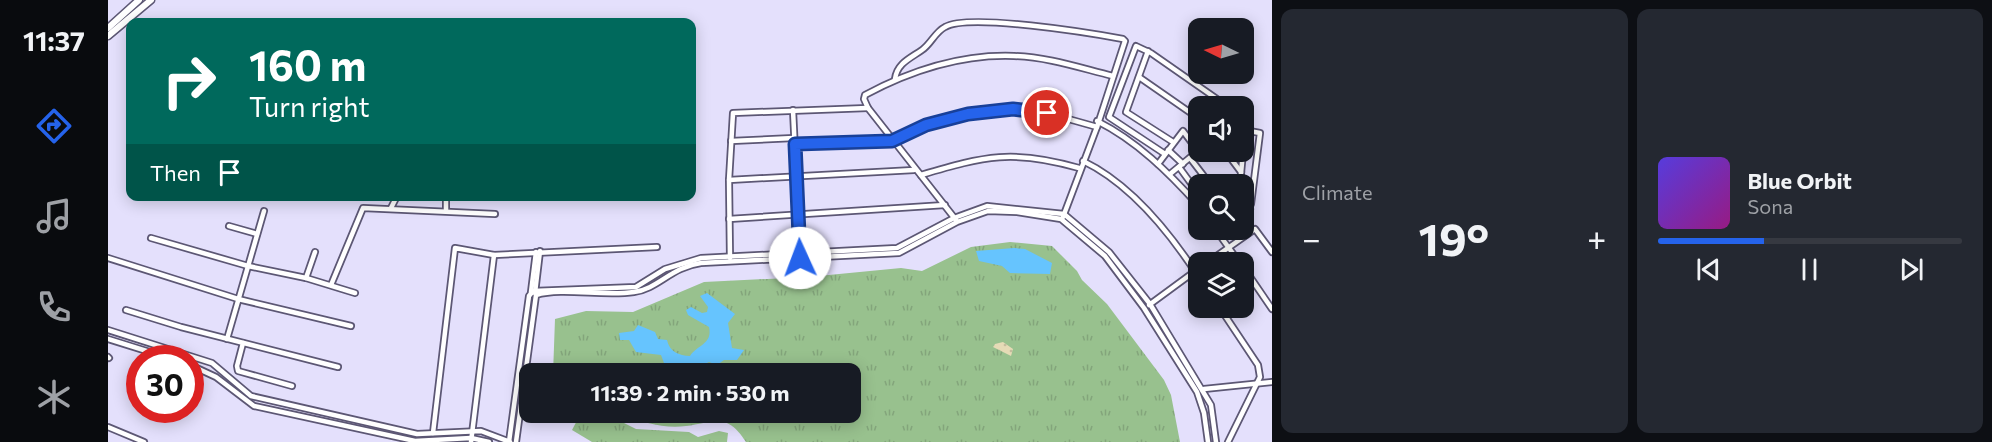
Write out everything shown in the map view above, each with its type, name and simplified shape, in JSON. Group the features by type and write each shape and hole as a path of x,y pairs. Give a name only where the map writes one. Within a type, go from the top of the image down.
{"street":[{"path":"108,28 139,0"},
{"path":"130,18 151,0"},
{"path":"108,36 126,21"},
{"path":"896,79 897,69 906,60 924,49 945,27 958,23 982,22 1123,39 1097,124 1063,217"},
{"path":"1188,177 1167,152 1109,117 1134,48 1138,46 1213,96"},
{"path":"1148,51 1126,112 1173,142"},
{"path":"956,220 892,141 868,108 864,99 865,95 896,79 949,62 1014,56 1054,61 1113,76"},
{"path":"1139,77 1188,111"},
{"path":"730,258 729,180 733,113 868,108"},
{"path":"731,141 892,141 901,135 937,122 968,114 1013,109 1047,113 1097,124 1158,164 1188,195"},
{"path":"793,110 800,256"},
{"path":"1158,164 1183,131 1188,138"},
{"path":"1254,132 1260,133 1254,179"},
{"path":"921,175 976,159 1010,155 1042,158 1079,168"},
{"path":"1170,174 1188,160"},
{"path":"1083,161 1096,167 1140,204 1188,259"},
{"path":"1193,162 1202,174"},
{"path":"1234,162 1241,172"},
{"path":"1241,172 1242,162"},
{"path":"729,180 914,170"},
{"path":"391,208 395,201"},
{"path":"446,201 446,211"},
{"path":"729,219 945,205"},
{"path":"331,285 363,208 495,214"},
{"path":"534,294 635,292 651,286 684,265 730,258 899,253 956,220 983,212 998,210 1063,217 1109,252 1150,304 1204,389 1211,405 1216,442"},
{"path":"227,339 264,211"},
{"path":"1063,217 1105,256 1144,308 1197,392 1204,413 1208,442"},
{"path":"229,226 257,234"},
{"path":"1222,252 1256,229 1272,252"},
{"path":"151,238 355,293"},
{"path":"1224,240 1232,252"},
{"path":"433,433 456,246 494,255 657,247"},
{"path":"306,278 315,252"},
{"path":"516,442 538,252"},
{"path":"471,440 494,255"},
{"path":"108,258 238,299 351,326"},
{"path":"1144,308 1188,279"},
{"path":"1254,283 1272,309"},
{"path":"108,330 212,363 251,396 417,434 471,430 491,433 510,442 534,294"},
{"path":"126,310 227,339 339,367"},
{"path":"1227,318 1258,365 1258,384 1228,442"},
{"path":"108,339 127,345"},
{"path":"243,343 237,366 238,371 292,386"},
{"path":"204,371 216,377 254,406 415,441 489,442"},
{"path":"1204,389 1272,382"},
{"path":"108,427 144,442"}],"green space":[{"path":"1010,242 1052,246 1107,304 1164,380 1171,395 1180,442 746,442 733,426 726,423 861,423 861,363 553,363 555,319 586,311 633,312 704,282 808,277 901,268 922,271 971,247"},
{"path":"576,423 624,423 636,429 689,432 698,437 719,431 728,433 727,442 592,442 572,430"},
{"path":"650,423 702,423 686,426 662,426"}],"sand":[{"path":"1003,342 1013,349 1011,356 993,347"}],"water":[{"path":"1025,249 1052,263 1050,274 1010,273 1002,266 979,261 976,251"},
{"path":"707,293 735,314 728,323 732,348 744,350 737,360 724,360 720,363 664,363 661,355 636,352 629,340 620,340 619,333 634,331 638,325 655,332 658,339 667,340 675,352 690,356 707,341 710,333 709,327 688,315 686,310 691,307 702,313 707,312 708,307 700,296"}],"route":[{"path":"800,258 795,144 892,141 926,125 968,114 1013,109 1047,113"}]}
